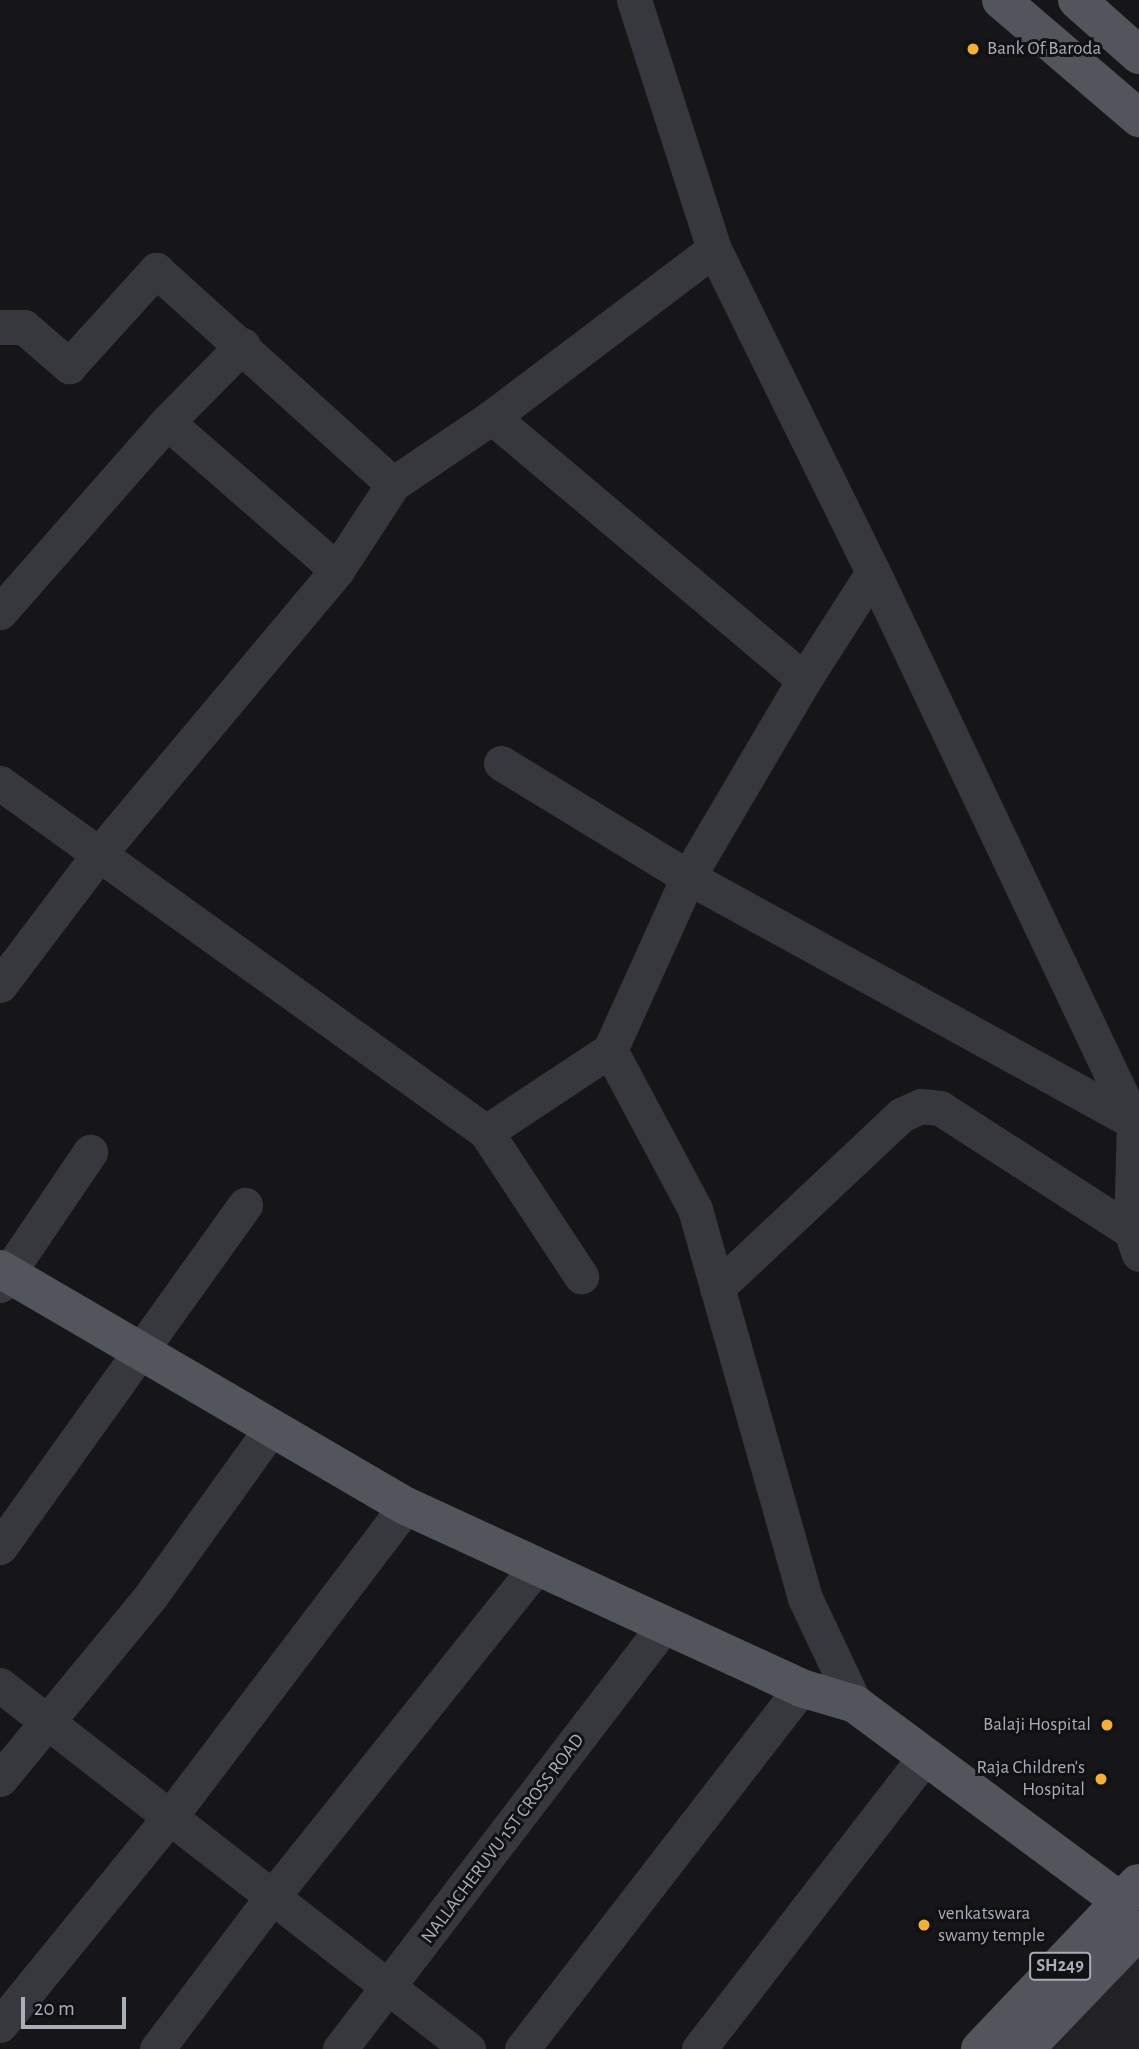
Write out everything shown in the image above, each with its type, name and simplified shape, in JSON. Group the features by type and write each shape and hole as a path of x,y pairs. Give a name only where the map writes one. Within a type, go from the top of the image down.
{"main road":[{"path":"1001,0 1139,118"},
{"path":"1077,0 1139,55"},
{"path":"3,1276 144,1352 406,1506 663,1627 801,1688 855,1704 1133,1905"},
{"name":"SH249","path":"980,2049 1133,1905"},
{"name":"SH249","path":"1024,2049 1133,1905"}],"street":[{"path":"634,0 714,249 1137,1117 1135,1242"},
{"path":"0,985 99,854 337,570 393,484 492,417 714,249"},
{"path":"0,327 24,327 69,366 156,270 243,345 393,484"},
{"path":"0,612 167,422 243,345"},
{"path":"492,417 804,680"},
{"path":"167,422 337,570"},
{"path":"486,1132 610,1050 688,877 804,680 873,572"},
{"path":"502,763 688,877 1137,1117"},
{"path":"0,783 486,1132 581,1276"},
{"path":"610,1050 695,1209 805,1598 855,1704"},
{"path":"717,1288 901,1115 921,1106 940,1108 1135,1242"},
{"path":"3,1276 90,1152"},
{"path":"0,1548 144,1352 245,1205"},
{"path":"0,1779 44,1720 150,1597 272,1427"},
{"path":"0,2025 169,1818 406,1506"},
{"path":"157,2049 272,1897 536,1568"},
{"name":"NALLACHERUVU 1ST CROSS ROAD","path":"340,2049 391,1987 663,1627"},
{"path":"0,1685 468,2049"},
{"path":"522,2049 801,1688"},
{"path":"699,2049 926,1755"}],"shaded area":[{"path":"1139,1920 1139,2049 1036,2049"}],"place":[{"name":"Bank Of Baroda","path":"973,49"},
{"name":"Balaji Hospital","path":"1107,1725"},
{"name":"Raja Children's Hospital","path":"1101,1779"},
{"name":"venkatswara swamy temple","path":"924,1925"}]}
